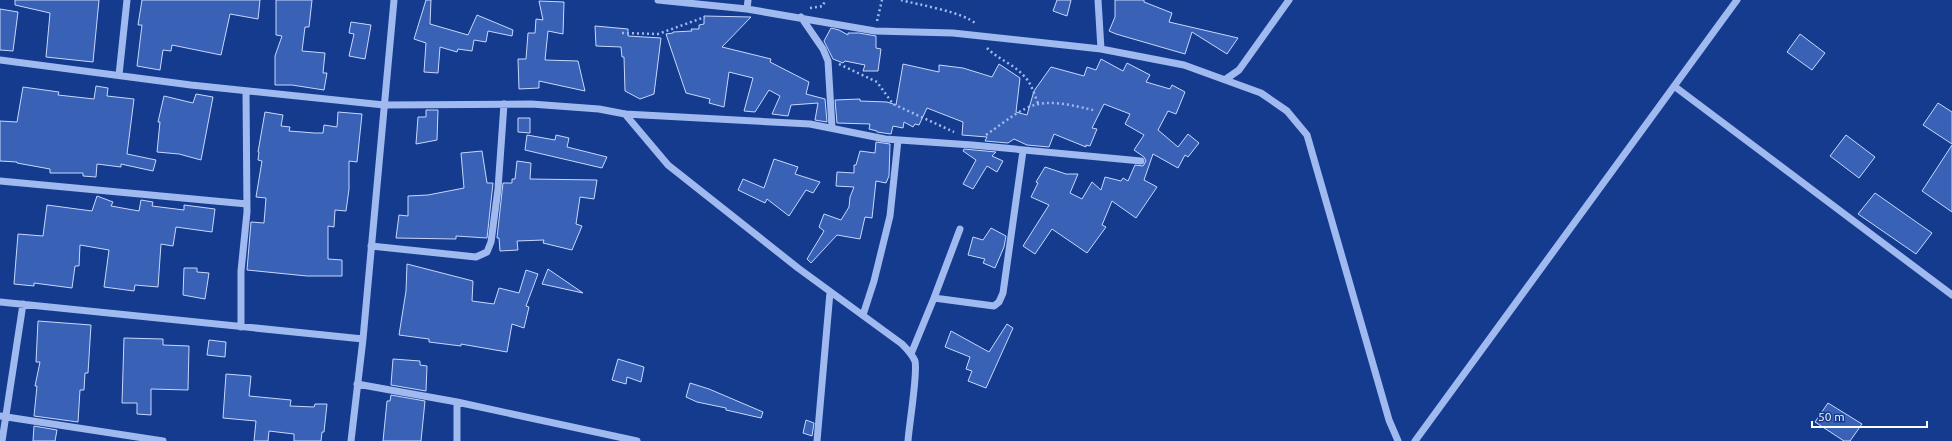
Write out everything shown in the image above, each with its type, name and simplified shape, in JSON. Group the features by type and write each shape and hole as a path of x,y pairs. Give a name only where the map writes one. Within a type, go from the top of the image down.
{"street":[{"path":"119,76 127,0"},
{"path":"350,441 363,340 394,0"},
{"path":"658,0 747,9 801,17 875,31 953,32 1101,48 1184,65 1226,79 1261,94 1287,112 1307,135 1389,420 1398,441"},
{"path":"747,9 748,0"},
{"path":"1098,0 1101,48"},
{"path":"1226,79 1239,70 1289,0"},
{"path":"1415,441 1737,0"},
{"path":"801,17 823,49 828,61 832,128"},
{"path":"0,60 246,91 384,105 539,104 625,114 810,124 898,140 972,145 1141,161"},
{"path":"1674,86 1952,295"},
{"path":"241,327 241,271 247,204 246,91"},
{"path":"371,246 476,257 487,252 491,242 498,189 504,104"},
{"path":"625,114 668,165 798,268 902,344 911,354 915,362 915,375 908,441"},
{"path":"863,315 874,281 890,216 898,140"},
{"path":"934,298 994,306 999,302 1003,293 1023,150"},
{"path":"0,181 247,204"},
{"path":"911,354 960,229"},
{"path":"817,441 830,292"},
{"path":"0,302 363,340"},
{"path":"2,441 3,416 23,304"},
{"path":"357,384 457,402 637,441"},
{"path":"457,402 457,441"},
{"path":"3,416 164,441"}],"path":[{"path":"875,31 882,0"},
{"path":"828,61 844,65 877,82 893,104 944,126 972,145 1025,107 1038,103 1054,102 1093,110"}],"building":[{"path":"15,0 99,0 93,62 46,57 50,13 15,5"},
{"path":"142,0 260,0 258,19 230,14 221,55 172,45 171,51 163,50 160,70 137,66 142,25 138,25"},
{"path":"276,0 312,0 309,27 305,27 302,51 325,53 323,73 327,73 324,90 292,85 275,85 275,56 282,36 276,35"},
{"path":"426,0 431,0 430,24 468,35 477,15 513,30 512,36 488,31 486,42 474,40 472,51 458,49 457,52 440,47 438,73 424,72 426,43 414,39"},
{"path":"1057,0 1071,0 1067,16 1053,11"},
{"path":"1115,0 1144,0 1144,2 1172,13 1169,22 1238,38 1227,54 1192,32 1185,54 1116,34 1109,31 1115,17"},
{"path":"539,1 564,2 563,34 548,31 545,60 578,61 585,91 539,81 539,88 519,89 518,59 526,59 528,33 535,33 536,19 543,20"},
{"path":"0,9 18,12 13,51 0,50"},
{"path":"704,16 751,17 722,47 771,59 770,62 809,82 806,94 825,99 827,122 815,120 818,103 791,105 788,116 772,114 780,96 769,90 755,112 744,111 753,78 729,72 724,107 709,103 710,99 686,93 666,34 699,29 699,25 704,24"},
{"path":"351,22 371,25 365,59 349,56 354,34 349,33"},
{"path":"595,26 628,29 628,36 661,38 654,94 640,99 625,91 624,57 622,57 621,47 596,46"},
{"path":"831,28 848,35 848,33 859,33 876,36 876,48 881,49 878,71 863,71 865,65 845,61 843,63 833,59 824,41"},
{"path":"1800,34 1825,53 1812,70 1787,52"},
{"path":"1101,59 1123,71 1127,63 1150,75 1146,82 1170,89 1172,85 1185,92 1176,114 1168,111 1158,130 1178,147 1188,134 1199,143 1188,157 1185,155 1178,168 1153,154 1144,180 1157,187 1136,218 1112,201 1102,225 1106,227 1087,253 1052,229 1035,254 1023,246 1049,205 1031,197 1038,183 1036,182 1045,167 1066,174 1078,174 1070,193 1082,199 1092,182 1101,190 1105,177 1121,181 1123,178 1128,181 1135,165 1143,166 1146,161 1144,157 1134,150 1144,135 1125,124 1130,114 1104,104 1092,128 1097,129 1090,146 1086,145 1086,147 1054,134 1049,147 1027,145 1014,139 1008,143 985,141 987,137 962,135 963,122 927,108 919,125 915,124 913,127 904,122 903,128 893,126 891,134 869,129 870,124 837,123 835,100 860,99 860,101 887,102 896,105 903,64 939,72 939,65 963,68 992,77 999,64 1020,78 1016,112 1027,115 1034,91 1051,67 1084,76 1087,67 1096,70"},
{"path":"96,86 108,88 107,96 134,99 127,154 156,160 153,171 121,164 121,167 97,164 96,177 83,176 83,173 50,173 50,169 17,162 0,161 0,121 17,122 23,87 59,92 58,95 94,99"},
{"path":"196,94 213,97 201,160 179,154 157,152 160,122 158,122 164,96 193,103"},
{"path":"1938,103 1952,112 1952,144 1923,125"},
{"path":"426,110 438,110 437,140 416,144 418,117 426,117"},
{"path":"265,112 283,115 281,126 290,127 289,131 315,133 323,133 324,125 337,127 338,112 362,114 357,162 349,161 349,189 346,211 335,210 334,227 328,226 328,259 342,260 342,276 307,276 247,270 251,222 264,223 266,198 256,197 262,161 258,160 258,152"},
{"path":"518,118 530,118 530,133 518,132"},
{"path":"527,135 555,140 556,135 569,138 567,147 607,157 602,168 525,150"},
{"path":"1846,135 1875,157 1859,178 1830,156"},
{"path":"876,142 890,144 889,176 886,183 876,181 872,218 865,217 860,239 837,235 811,263 807,259 824,231 819,227 824,214 841,220 849,207 850,197 854,187 836,186 837,172 854,173 854,165 856,165 860,151 875,153"},
{"path":"1952,145 1952,212 1922,191"},
{"path":"964,149 996,152 992,156 1003,161 997,172 987,166 973,189 963,184 976,160 963,151"},
{"path":"482,151 487,183 493,183 487,238 456,236 456,239 396,238 399,215 408,216 408,196 428,195 464,188 461,153"},
{"path":"774,159 798,167 795,174 820,182 813,193 806,190 789,216 767,199 765,203 738,190 743,179 764,188"},
{"path":"517,161 531,163 530,179 597,180 594,199 580,197 576,224 582,226 572,250 543,243 544,240 517,241 518,250 500,251 499,238 497,238 503,183 512,183 512,179 515,179"},
{"path":"1875,193 1932,233 1916,254 1858,214"},
{"path":"97,196 113,202 111,206 139,211 141,200 153,202 152,206 184,210 184,205 215,209 212,232 176,227 173,246 161,244 158,287 135,285 134,291 104,287 109,250 80,245 79,266 75,266 72,288 34,283 34,286 14,284 18,234 43,236 47,205 92,211"},
{"path":"991,228 1006,236 1004,247 995,268 983,263 985,259 968,255 973,237 983,240"},
{"path":"407,264 473,281 472,301 494,304 499,288 519,293 526,270 538,274 526,306 529,307 524,328 512,324 507,352 461,344 461,346 429,342 429,339 399,335 406,291"},
{"path":"184,268 197,268 197,272 209,273 205,299 183,295"},
{"path":"548,269 583,293 542,284"},
{"path":"38,321 91,325 88,373 85,373 84,390 80,390 78,422 34,416 37,386 35,386 40,362 36,362"},
{"path":"1007,324 1013,328 986,388 968,381 972,371 966,369 970,357 945,347 951,331 989,352"},
{"path":"124,338 163,339 163,345 189,346 188,390 151,389 151,415 137,414 137,403 122,403"},
{"path":"209,340 226,342 225,357 207,355"},
{"path":"393,359 420,361 420,365 427,366 426,391 391,385"},
{"path":"618,359 644,367 641,382 627,377 626,384 612,380"},
{"path":"226,374 251,376 249,396 291,400 290,406 314,407 315,404 327,404 324,432 322,432 321,441 294,441 294,434 269,431 268,441 254,441 256,421 223,418"},
{"path":"690,383 709,389 763,412 761,418 726,410 726,408 697,402 686,397"},
{"path":"391,395 425,401 421,441 383,441 387,401 390,401"},
{"path":"1828,403 1862,424 1850,441 1844,441 1815,422"},
{"path":"806,420 814,423 812,436 803,433"},
{"path":"34,426 57,430 55,441 33,441"}]}
